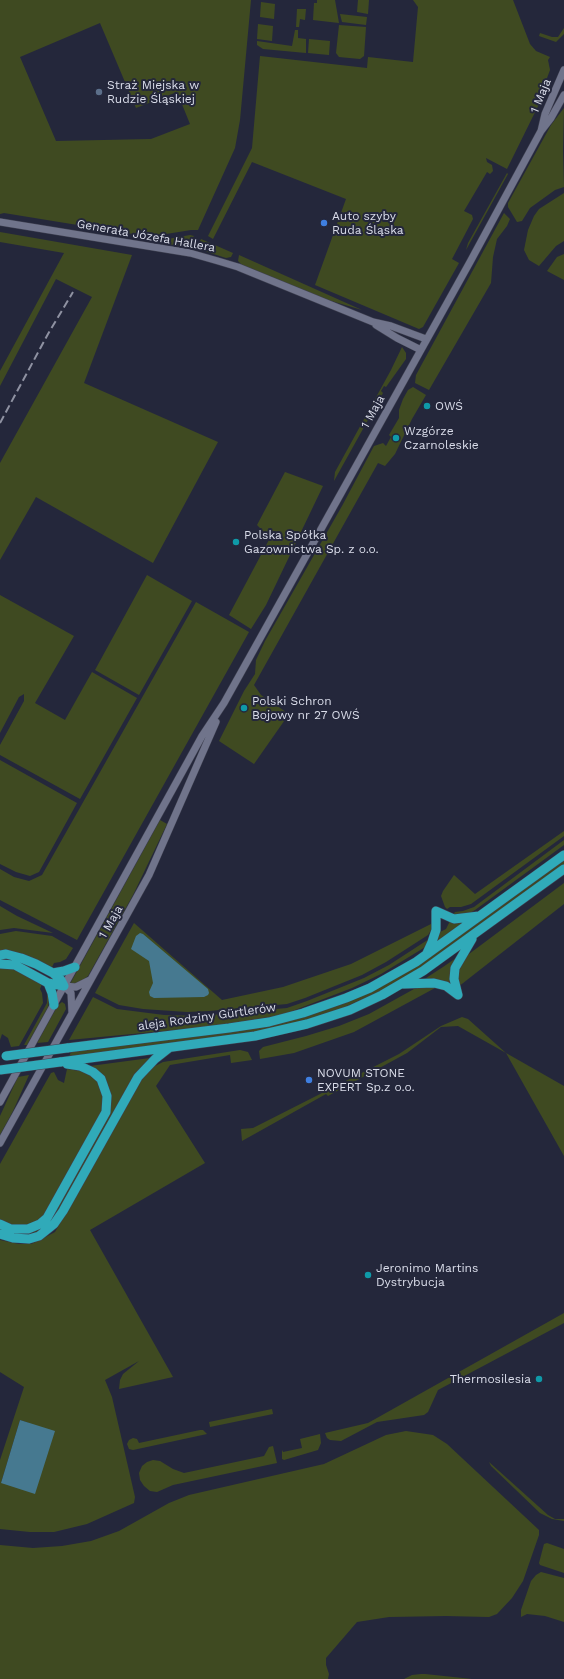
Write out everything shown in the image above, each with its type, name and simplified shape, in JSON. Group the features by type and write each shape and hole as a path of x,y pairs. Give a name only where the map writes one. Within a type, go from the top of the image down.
{"main road":[{"name":"aleja Rodziny Gürtlerów","path":"2,1056 229,1028 269,1022 303,1013 370,988 425,956 564,855"},
{"name":"aleja Rodziny Gürtlerów","path":"0,1070 255,1036 300,1026 350,1010 402,984 474,935 564,869"},
{"path":"425,956 436,930 436,911 454,919 482,915"},
{"path":"402,984 434,983 446,986 458,994 454,979 455,968 474,935"},
{"path":"0,955 6,954 21,958 53,973 61,980 64,986"},
{"path":"0,964 15,965 48,983 64,986"},
{"path":"53,973 75,967"},
{"path":"48,983 52,993 54,1005"},
{"path":"0,1234 13,1238 29,1239 39,1236 54,1224 63,1211 138,1077 155,1059 170,1048"},
{"path":"0,1224 11,1229 28,1229 40,1224 47,1218 106,1112 107,1096 101,1079 93,1072 80,1066 60,1062"}],"street":[{"name":"1 Maja","path":"541,131 545,114 564,70"},
{"name":"1 Maja","path":"0,1102 202,736 224,703 541,131 551,118 564,95"},
{"name":"Generała Józefa Hallera","path":"0,222 190,253 238,267 373,322 391,326 426,339"},
{"name":"Generała Józefa Hallera","path":"373,322 397,338 421,350"},
{"name":"1 Maja","path":"0,1143 148,874 224,703"},
{"path":"64,986 76,987 90,980"},
{"path":"64,986 70,993 72,1013"}],"green space":[{"path":"0,0 251,0 240,120 235,148 198,230 160,235 139,235 4,213 0,214","holes":["100,23 136,108 177,92 190,124 151,139 56,141 20,57"]},
{"path":"317,0 335,0 339,23 313,20 314,3 317,3"},
{"path":"358,0 369,0 368,14 357,12"},
{"path":"413,0 513,0 530,44 536,51 550,57 548,60 550,70 544,86 542,98 507,169 486,158 487,162 492,165 493,171 490,174 487,172 464,211 472,215 473,219 452,259 459,263 423,327 419,329 315,285 346,199 252,162 213,239 208,236 252,148 260,56 367,68 368,57 413,62 418,7"},
{"path":"261,2 275,4 274,19 260,17"},
{"path":"297,9 306,9 305,20 300,19 299,27 296,27"},
{"path":"340,14 367,17 366,25 342,22"},
{"path":"258,24 273,26 272,41 257,39"},
{"path":"339,25 366,27 364,56 360,59 339,57 336,53"},
{"path":"564,28 564,34 556,42 539,36 540,33 552,37 558,37"},
{"path":"295,30 298,30 298,38 306,39 306,53 263,49 257,45 257,41 292,46"},
{"path":"309,39 330,41 329,55 308,53"},
{"path":"564,108 564,187 555,190 530,208 522,221 517,222 508,207 508,203 551,125"},
{"path":"507,173 508,174 466,250 468,243"},
{"path":"564,193 564,241 556,246 539,266 529,260 524,250 528,230 539,209"},
{"path":"504,213 510,219 507,226 497,239 493,257 491,283 429,390 415,383 416,375"},
{"path":"0,232 132,255 84,383 218,442 153,563 36,497 0,560 0,463 92,297 56,279 0,386 0,371 64,253 0,242"},
{"path":"190,235 194,236 188,243 182,246 146,241 162,240"},
{"path":"201,239 233,253 231,257 226,258 201,250 198,245"},
{"path":"564,254 564,280 547,271 557,257"},
{"path":"239,255 362,310 328,300 242,265 238,261"},
{"path":"402,347 406,353 406,359 386,387 384,386 381,391 383,393 334,481 335,472"},
{"path":"413,387 426,395 412,419 395,454 385,466 378,463 254,685 261,695 289,714 254,764 219,741 244,691 255,674 256,660 265,641 342,506 374,446 383,443 386,446 391,437 389,435 399,418 399,410 403,399 408,390"},
{"path":"285,472 323,486 266,605 251,629 229,615 270,538 257,525"},
{"path":"147,575 192,601 139,695 95,670"},
{"path":"0,595 74,636 35,703 65,720 92,672 137,698 80,799 0,755 0,745 24,701 24,694 19,697 0,733"},
{"path":"196,602 249,632 77,940 0,900 0,869 14,877 29,881 42,875"},
{"path":"0,760 77,803 39,872 30,876 16,872 0,864"},
{"path":"160,820 167,824 133,895 88,976 78,984 70,984"},
{"path":"564,831 564,836 471,904 461,907 450,907 447,909 445,907 441,896 454,875 475,894"},
{"path":"564,840 564,845 475,910 468,914 453,915 455,912 474,907"},
{"path":"564,859 564,864 426,964 385,989 340,1009 262,1031 69,1057 71,1052 215,1034 302,1018 345,1003 420,964"},
{"path":"564,883 564,904 458,987 459,968 465,957"},
{"path":"0,906 53,933 14,928 0,930"},
{"path":"450,921 465,922 435,945 438,933 446,929"},
{"path":"134,923 222,1000 283,987 351,964 433,923 433,927 428,935 386,962 362,975 305,998 287,1004 187,1012 143,1009 119,1005 95,993"},
{"path":"16,931 52,936 73,948 66,959 54,963 51,969 0,951 0,934"},
{"path":"429,939 426,946 422,949 381,974 352,988 282,1015 206,1027 69,1040 93,997 117,1009 164,1015 201,1016 287,1008 364,978 389,965"},
{"path":"459,956 452,986 423,980 443,967"},
{"path":"0,968 13,968 42,984 40,989 43,1003 19,1046 11,1047 8,1038 2,1034 0,1040"},
{"path":"427,985 435,988 354,1032 294,1053 260,1059 259,1051 263,1047 339,1026 369,1014 414,989"},
{"path":"47,991 49,1001 48,1007 27,1045 24,1045 47,1003"},
{"path":"62,1002 65,1004 66,1009 48,1042 37,1043 58,1005"},
{"path":"462,1017 468,1019 506,1053 458,1026 441,1027 407,1053 328,1096 326,1094 242,1141 241,1129 253,1128 399,1054 441,1026"},
{"path":"240,1050 248,1052 252,1060 231,1063 230,1055 170,1065 156,1086 205,1163 90,1230 173,1377 119,1389 120,1380 123,1374 139,1361 105,1380 112,1397 135,1497 134,1503 87,1524 54,1532 30,1532 0,1529 0,1460 24,1387 0,1372 0,1240 19,1244 31,1244 55,1232 143,1076 153,1067 163,1062","holes":["20,1420 29,1423 1,1483"]},
{"path":"506,1053 564,1086 564,1156"},
{"path":"150,1058 52,1221 39,1231 26,1235 0,1231 0,1228 16,1233 54,1214 106,1121 110,1109 90,1066"},
{"path":"67,1069 80,1071 90,1075 98,1082 103,1091 103,1111 44,1217 32,1225 14,1226 0,1220 0,1164 51,1073 54,1072 58,1080 64,1083"},
{"path":"29,1075 13,1111 0,1135 0,1116 16,1081 18,1077"},
{"path":"564,1313 564,1323 438,1390 428,1412 424,1415 377,1422 341,1441 330,1440 327,1438 325,1433 368,1423"},
{"path":"272,1409 273,1414 210,1427 209,1422"},
{"path":"203,1430 207,1434 133,1450 129,1449 127,1444 129,1440 133,1438 137,1439 139,1443"},
{"path":"406,1431 433,1435 447,1444 539,1530 539,1535 523,1581 512,1598 497,1614 489,1617 389,1617 357,1622 326,1658 326,1665 329,1674 328,1679 0,1679 0,1545 33,1548 62,1546 91,1541 119,1531 169,1503 189,1495 324,1464 386,1435"},
{"path":"320,1434 321,1443 318,1450 284,1460 282,1459 282,1450 283,1452 302,1448 300,1439"},
{"path":"273,1446 277,1463 173,1485 157,1492 150,1491 140,1480 139,1473 142,1466 153,1460 160,1461 173,1469 184,1473 264,1456 269,1447"},
{"path":"489,1462 548,1515 555,1519 564,1519 564,1521 552,1519 540,1513 491,1466"},
{"path":"547,1543 564,1549 564,1573 540,1565 539,1563 544,1544"},
{"path":"541,1572 564,1578 564,1622 545,1616 527,1614 521,1617 521,1610 531,1581"},
{"path":"421,1674 472,1679 404,1679 412,1675"}],"water":[{"path":"140,933 208,989 208,995 204,997 154,998 150,996 149,992 153,983 149,961 131,949 136,936"},
{"path":"20,1420 55,1431 35,1494 1,1483"}],"railway":[{"path":"0,423 48,334 73,292"}],"place":[{"name":"Straż Miejska w Rudzie Śląskiej","path":"99,92"},
{"name":"Auto szyby Ruda Śląska","path":"324,223"},
{"name":"OWŚ","path":"427,406"},
{"name":"Wzgórze Czarnoleskie","path":"396,438"},
{"name":"Polska Spółka Gazownictwa Sp. z o.o.","path":"236,542"},
{"name":"Polski Schron Bojowy nr 27 OWŚ","path":"244,708"},
{"name":"NOVUM STONE EXPERT Sp.z o.o.","path":"309,1080"},
{"name":"Jeronimo Martins Dystrybucja","path":"368,1275"},
{"name":"Thermosilesia","path":"539,1379"}]}
